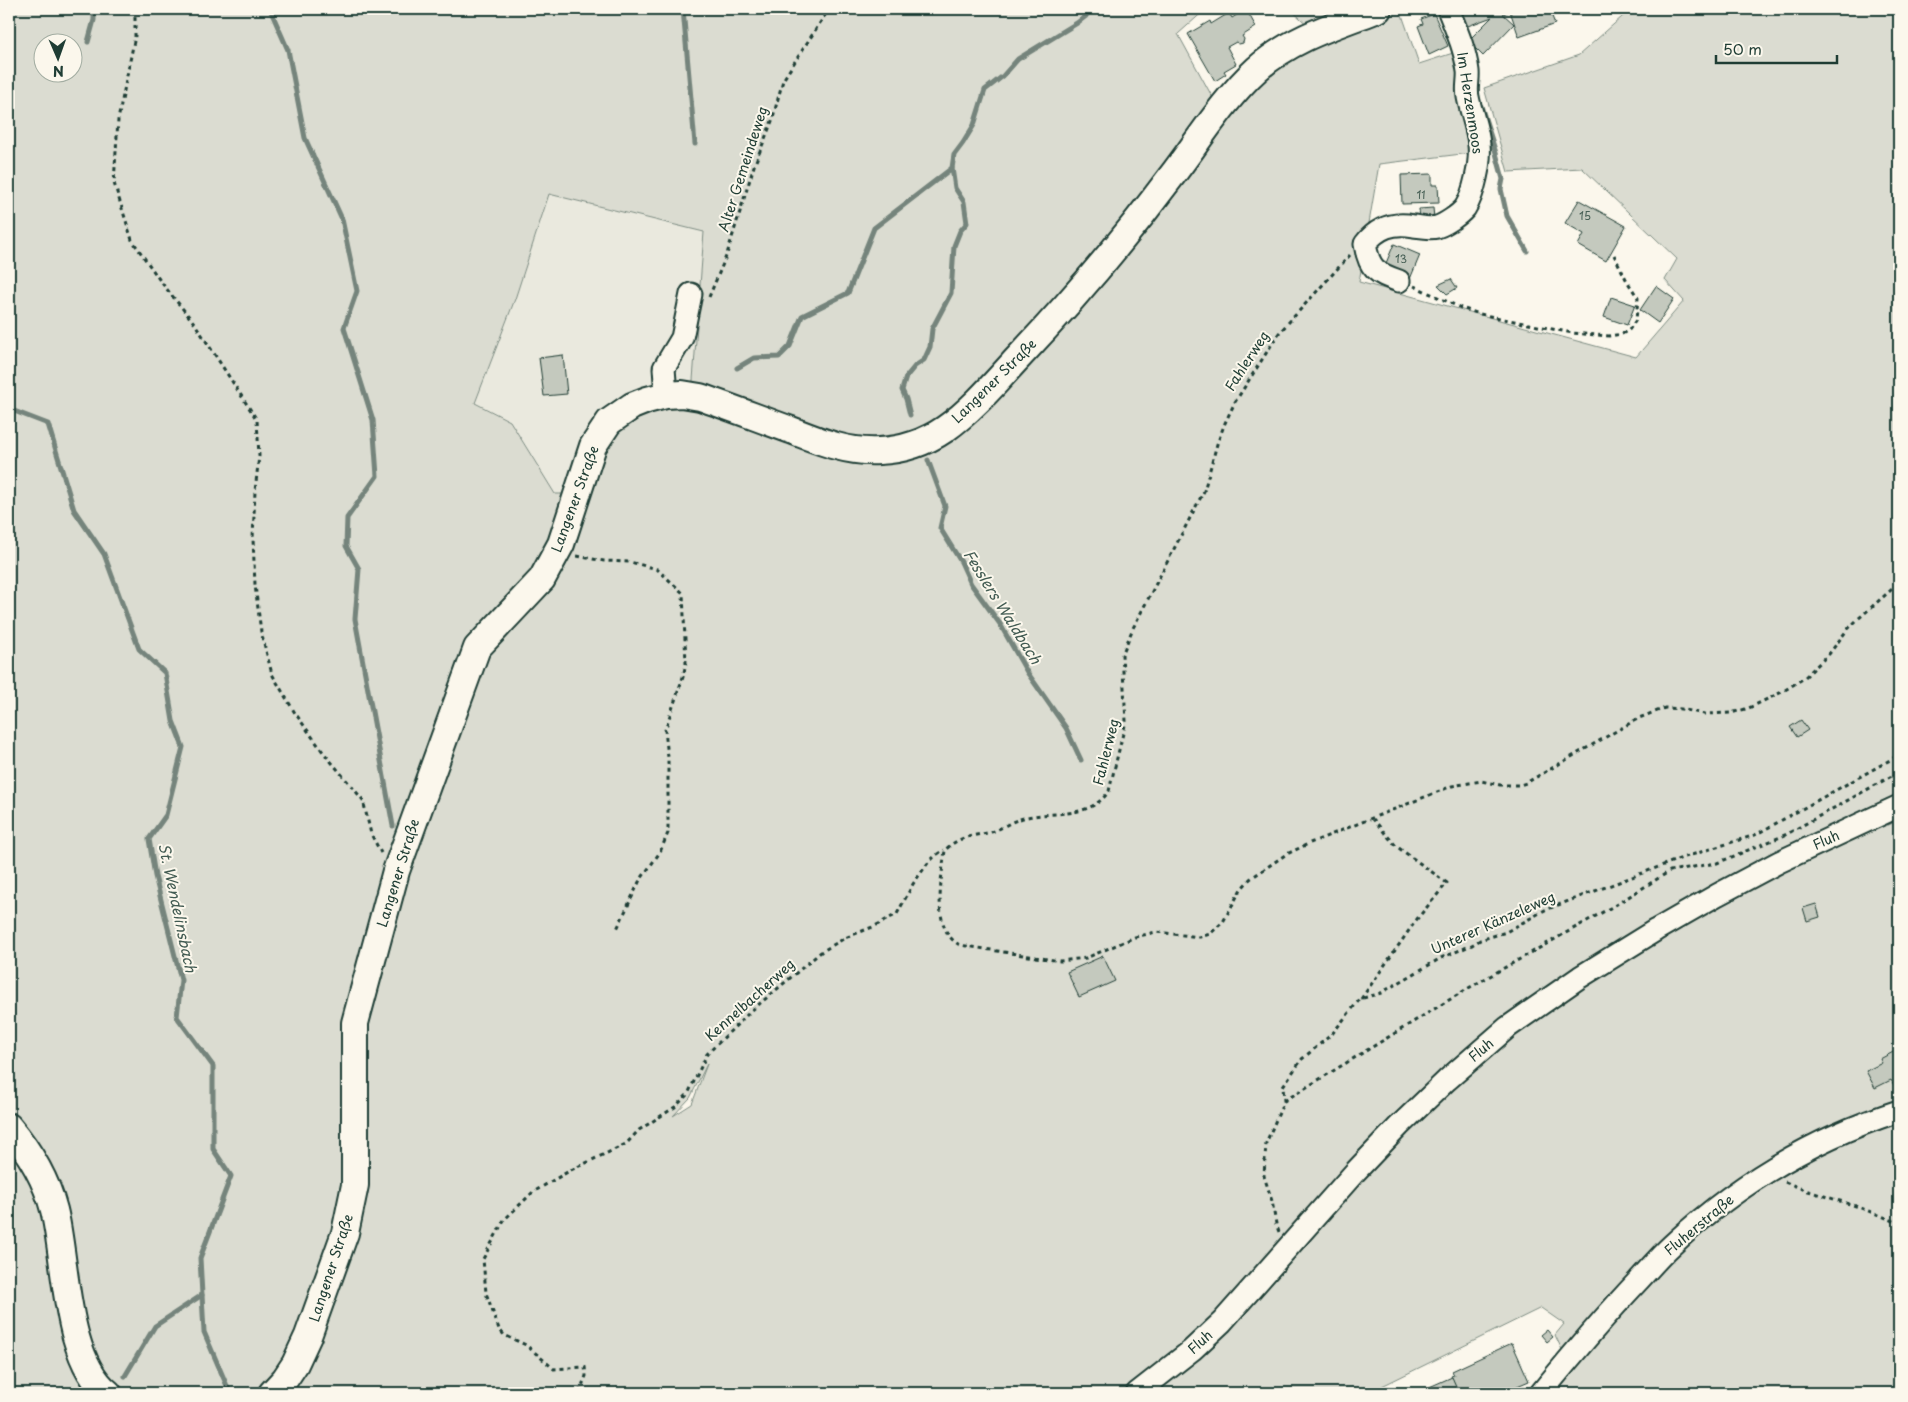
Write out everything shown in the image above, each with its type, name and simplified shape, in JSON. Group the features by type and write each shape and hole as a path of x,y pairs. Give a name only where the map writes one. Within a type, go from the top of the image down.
{"main road":[{"name":"Langener Straße","path":"272,1393 290,1372 308,1336 345,1233 355,1185 355,1023 394,878 477,648 542,579 561,544 593,446 609,422 632,406 647,400 666,395 682,394 700,397 822,442 855,450 880,451 904,448 925,441 945,429 961,416 1030,346 1132,227 1227,102 1256,70 1278,52 1292,44 1378,9"},
{"path":"9,1127 23,1144 46,1186 54,1209 77,1341 87,1367 108,1393"}],"street":[{"name":"Im Herzenmoos","path":"1399,281 1374,270 1367,259 1364,244 1382,228 1405,224 1428,228 1438,226 1456,215 1464,208 1468,200 1479,163 1477,133 1468,97 1468,70 1448,9"},
{"path":"666,395 664,368 682,338 699,298"},
{"name":"Fluh","path":"1138,1393 1192,1350 1222,1322 1355,1172 1446,1080 1530,1011 1656,930 1717,895 1779,862 1899,806"},
{"name":"Fluherstraße","path":"1541,1393 1591,1332 1671,1246 1716,1207 1798,1154 1833,1136 1899,1111"}],"path":[{"path":"135,9 135,36 118,120 114,183 132,240 161,282 195,324 257,420 259,456 253,539 255,585 262,632 272,674 295,714 323,752 363,800 370,834 394,878"},
{"name":"Alter Gemeindeweg","path":"699,298 727,254 754,166 772,121 783,80 829,9"},
{"name":"Fahlerweg","path":"945,850 955,840 965,836 995,831 1020,819 1084,811 1105,797 1109,791 1126,721 1122,655 1133,628 1204,491 1217,444 1228,416 1243,388 1278,333 1354,251"},
{"path":"1399,281 1461,308 1480,314 1562,331 1610,336 1622,334 1629,330 1636,320 1638,308 1638,298 1614,255"},
{"path":"561,544 576,556 604,561 630,562 657,569 683,593 686,663 665,730 668,757 668,833 660,852 639,882 617,929"},
{"path":"945,850 941,881 941,916 946,934 952,941 960,944 1060,961 1086,958 1136,937 1156,932 1194,937 1210,934 1223,922 1241,889 1263,869 1310,843 1452,786 1480,781 1511,785 1526,783 1639,718 1665,708 1712,714 1731,713 1749,708 1782,692 1804,678 1829,654 1852,625 1899,584"},
{"name":"Unterer Känzeleweg","path":"1360,999 1381,993 1441,958 1480,940 1506,932 1545,910 1682,858 1755,835 1899,755"},
{"path":"1284,1101 1467,989 1617,904 1670,870 1718,863 1785,835 1899,772"},
{"path":"1289,1247 1280,1235 1276,1224 1272,1201 1264,1176 1266,1143 1284,1101 1283,1086 1302,1059 1332,1034 1360,999 1417,919 1447,883 1396,846 1373,819"},
{"name":"Kennelbacherweg","path":"579,1393 586,1376 585,1368 554,1369 526,1345 504,1335 499,1329 486,1293 483,1259 504,1220 533,1192 571,1170 626,1144 639,1130 675,1107 688,1094 707,1054 751,1012 821,952 897,914 918,877 936,855 945,850"},
{"path":"1768,1172 1805,1190 1856,1206 1899,1223"}],"shaded area":[{"path":"9,9 1206,9 1178,34 1214,100 1284,55 1395,9 1400,9 1419,64 1453,53 1470,153 1379,164 1359,282 1636,357 1684,301 1665,280 1677,259 1582,168 1508,172 1484,88 1579,55 1631,9 1899,9 1899,1393 1550,1393 1564,1354 1555,1335 1564,1324 1541,1308 1382,1386 1380,1393 9,1393","holes":["549,194 704,232 691,407 658,409 633,419 606,446 587,494 555,494 510,421 475,403 515,299","707,1064 692,1104 673,1116 690,1098"]},
{"path":"1290,9 1360,9 1311,28"},
{"path":"549,194 704,232 691,407 587,494 555,494 510,421 475,403 515,299"}],"building":[{"path":"1246,9 1256,27 1242,36 1244,39 1243,43 1239,44 1236,42 1227,47 1236,64 1224,71 1226,74 1215,81 1188,34 1210,21 1211,24 1229,13 1232,18"},
{"path":"1458,9 1549,9 1555,24 1519,37 1510,11 1503,14 1514,24 1483,56 1468,41 1492,17 1465,27"},
{"path":"1434,14 1448,46 1429,55 1418,26 1423,24 1421,19"},
{"path":"1432,174 1432,185 1438,185 1439,203 1402,204 1401,175"},
{"path":"1579,200 1626,226 1606,261 1578,245 1584,234 1565,223"},
{"path":"1433,208 1434,218 1420,219 1419,209"},
{"path":"1394,244 1420,255 1410,279 1384,268"},
{"path":"1451,279 1457,288 1447,294 1438,285"},
{"path":"1656,286 1674,299 1658,323 1640,310"},
{"path":"1611,297 1635,305 1627,325 1604,317"},
{"path":"563,355 567,394 544,396 539,358"},
{"path":"1801,720 1808,730 1797,737 1790,727"},
{"path":"1816,904 1820,917 1807,921 1803,908"},
{"path":"1103,956 1115,981 1079,997 1067,972"},
{"path":"1899,1049 1899,1083 1894,1085 1891,1080 1875,1088 1866,1071 1882,1063 1880,1059"},
{"path":"1547,1330 1553,1337 1547,1342 1541,1335"},
{"path":"1512,1343 1529,1381 1501,1393 1459,1393 1451,1376 1454,1375 1452,1371"},
{"path":"1452,1377 1459,1393 1427,1393 1425,1389"}],"waterway":[{"path":"88,42 94,20 94,9"},
{"path":"270,9 288,50 305,138 342,219 357,291 344,328 373,420 377,476 347,518 346,546 359,569 355,619 393,826"},
{"path":"683,9 695,144"},
{"name":"Fesslers Waldbach","path":"910,415 902,390 906,377 915,366 924,360 930,347 932,329 951,293 954,246 960,231 967,223 964,202 955,188 952,168 954,155 974,125 985,90 1003,76 1018,59 1086,16 1088,9"},
{"path":"1481,106 1503,179 1501,189 1507,216 1527,251"},
{"path":"737,368 754,358 779,357 790,346 802,316 848,293 874,228 952,168"},
{"name":"St. Wendelinsbach","path":"9,409 48,424 74,510 104,554 139,649 165,673 173,721 183,747 166,815 149,839 155,876 181,980 177,1017 213,1066 213,1149 231,1176 200,1258 204,1332 230,1393"},
{"name":"Fesslers Waldbach","path":"928,460 945,506 940,528 961,562 971,584 1000,624 1027,672 1066,728 1081,760"},
{"path":"1888,823 1899,818"},
{"path":"125,1376 155,1326 202,1295"}]}
